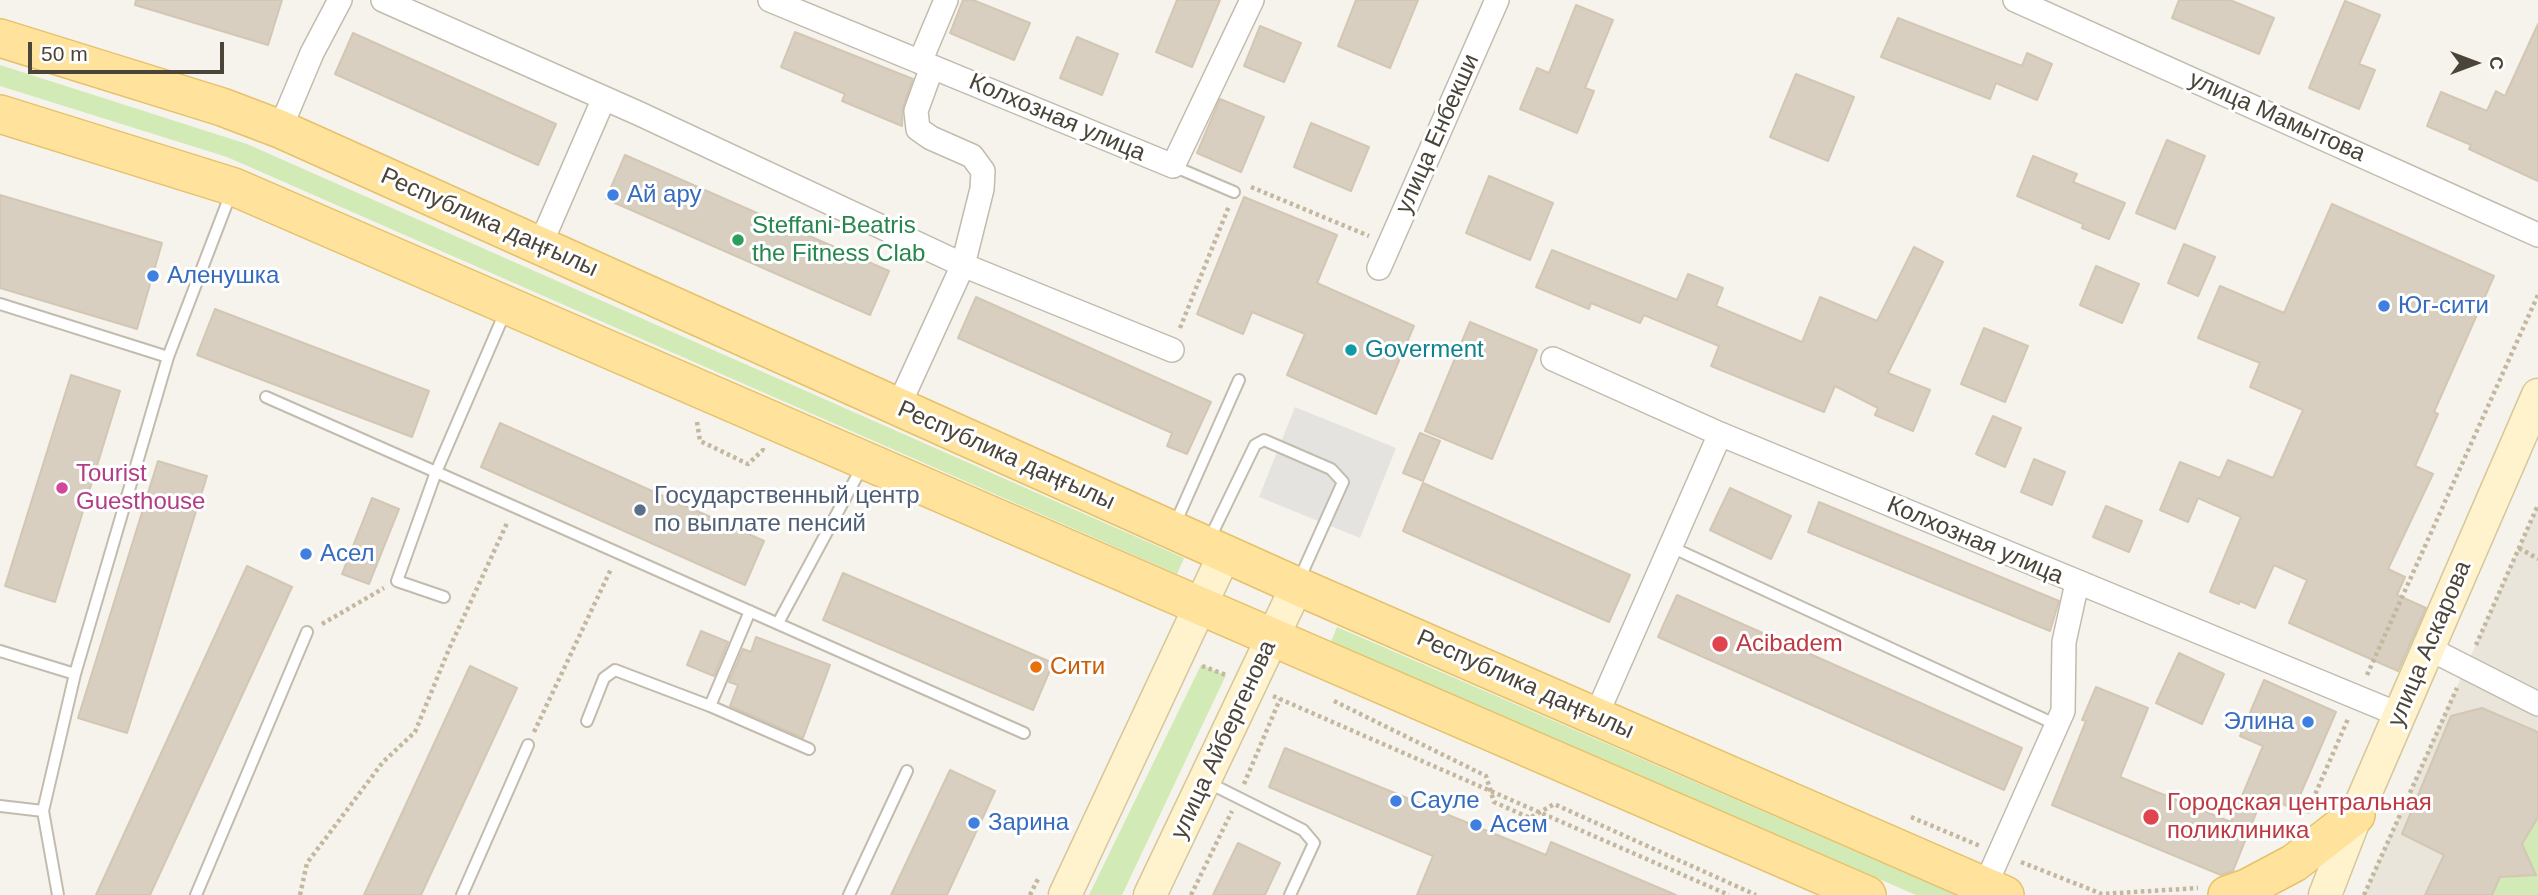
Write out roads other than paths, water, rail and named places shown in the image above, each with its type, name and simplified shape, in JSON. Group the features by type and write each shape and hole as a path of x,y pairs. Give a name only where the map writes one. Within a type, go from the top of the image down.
{"main road":[{"name":"Республика даңғылы","path":"0,38 232,110 280,129 1297,586 1995,891"},
{"path":"0,114 234,187 1867,895"},
{"path":"2215,891 2247,888 2294,863 2356,815"}],"street":[{"path":"280,129 312,53 340,0"},
{"path":"383,0 604,98 963,265 1172,350"},
{"name":"Колхозная улица","path":"770,0 1173,166 1252,0"},
{"path":"898,407 963,265 982,189 983,171 972,156 931,138 918,129 916,111 926,64 946,0"},
{"name":"улица Енбекши","path":"1379,268 1497,0"},
{"name":"улица Мамытова","path":"2015,0 2538,235"},
{"path":"537,245 548,227 604,98"},
{"name":"Колхозная улица","path":"1553,359 1720,434 2400,715"},
{"name":"улица Аскарова","path":"2325,895 2356,815 2538,395"},
{"path":"1596,716 1720,434"},
{"path":"1065,895 1200,606 1216,549"},
{"path":"1995,891 2063,711 2064,642 2077,583"},
{"name":"улица Айбергенова","path":"1150,895 1297,586"},
{"path":"2428,648 2538,704"}],"lane":[{"path":"1173,166 1234,192"},
{"path":"58,895 43,811 75,674 168,357 234,187"},
{"path":"0,304 168,357"},
{"path":"444,597 397,581 436,472 508,306"},
{"path":"1172,530 1239,380"},
{"path":"266,397 1024,733"},
{"path":"1216,549 1255,445 1264,440 1331,469 1343,482 1297,586"},
{"path":"778,624 865,462"},
{"path":"1671,547 2057,725"},
{"path":"710,706 750,611"},
{"path":"196,895 307,632"},
{"path":"0,651 75,674"},
{"path":"587,721 604,678 615,670 710,706 809,749"},
{"path":"462,895 528,745"},
{"path":"849,895 907,771"},
{"path":"1204,780 1303,830 1314,843 1290,895"},
{"path":"0,806 43,811"}],"place":[{"name":"Ай ару","path":"613,195"},
{"name":"Steffani-Beatris the Fitness Clab","path":"738,240"},
{"name":"Аленушка","path":"153,276"},
{"name":"Юг-сити","path":"2384,306"},
{"name":"Goverment","path":"1351,350"},
{"name":"Tourist Guesthouse","path":"62,488"},
{"name":"Государственный центр по выплате пенсий","path":"640,510"},
{"name":"Асел","path":"306,554"},
{"name":"Acibadem","path":"1720,644"},
{"name":"Сити","path":"1036,667"},
{"name":"Элина","path":"2308,722"},
{"name":"Сауле","path":"1396,801"},
{"name":"Городская центральная поликлиника","path":"2151,817"},
{"name":"Зарина","path":"974,823"},
{"name":"Асем","path":"1476,825"}]}
